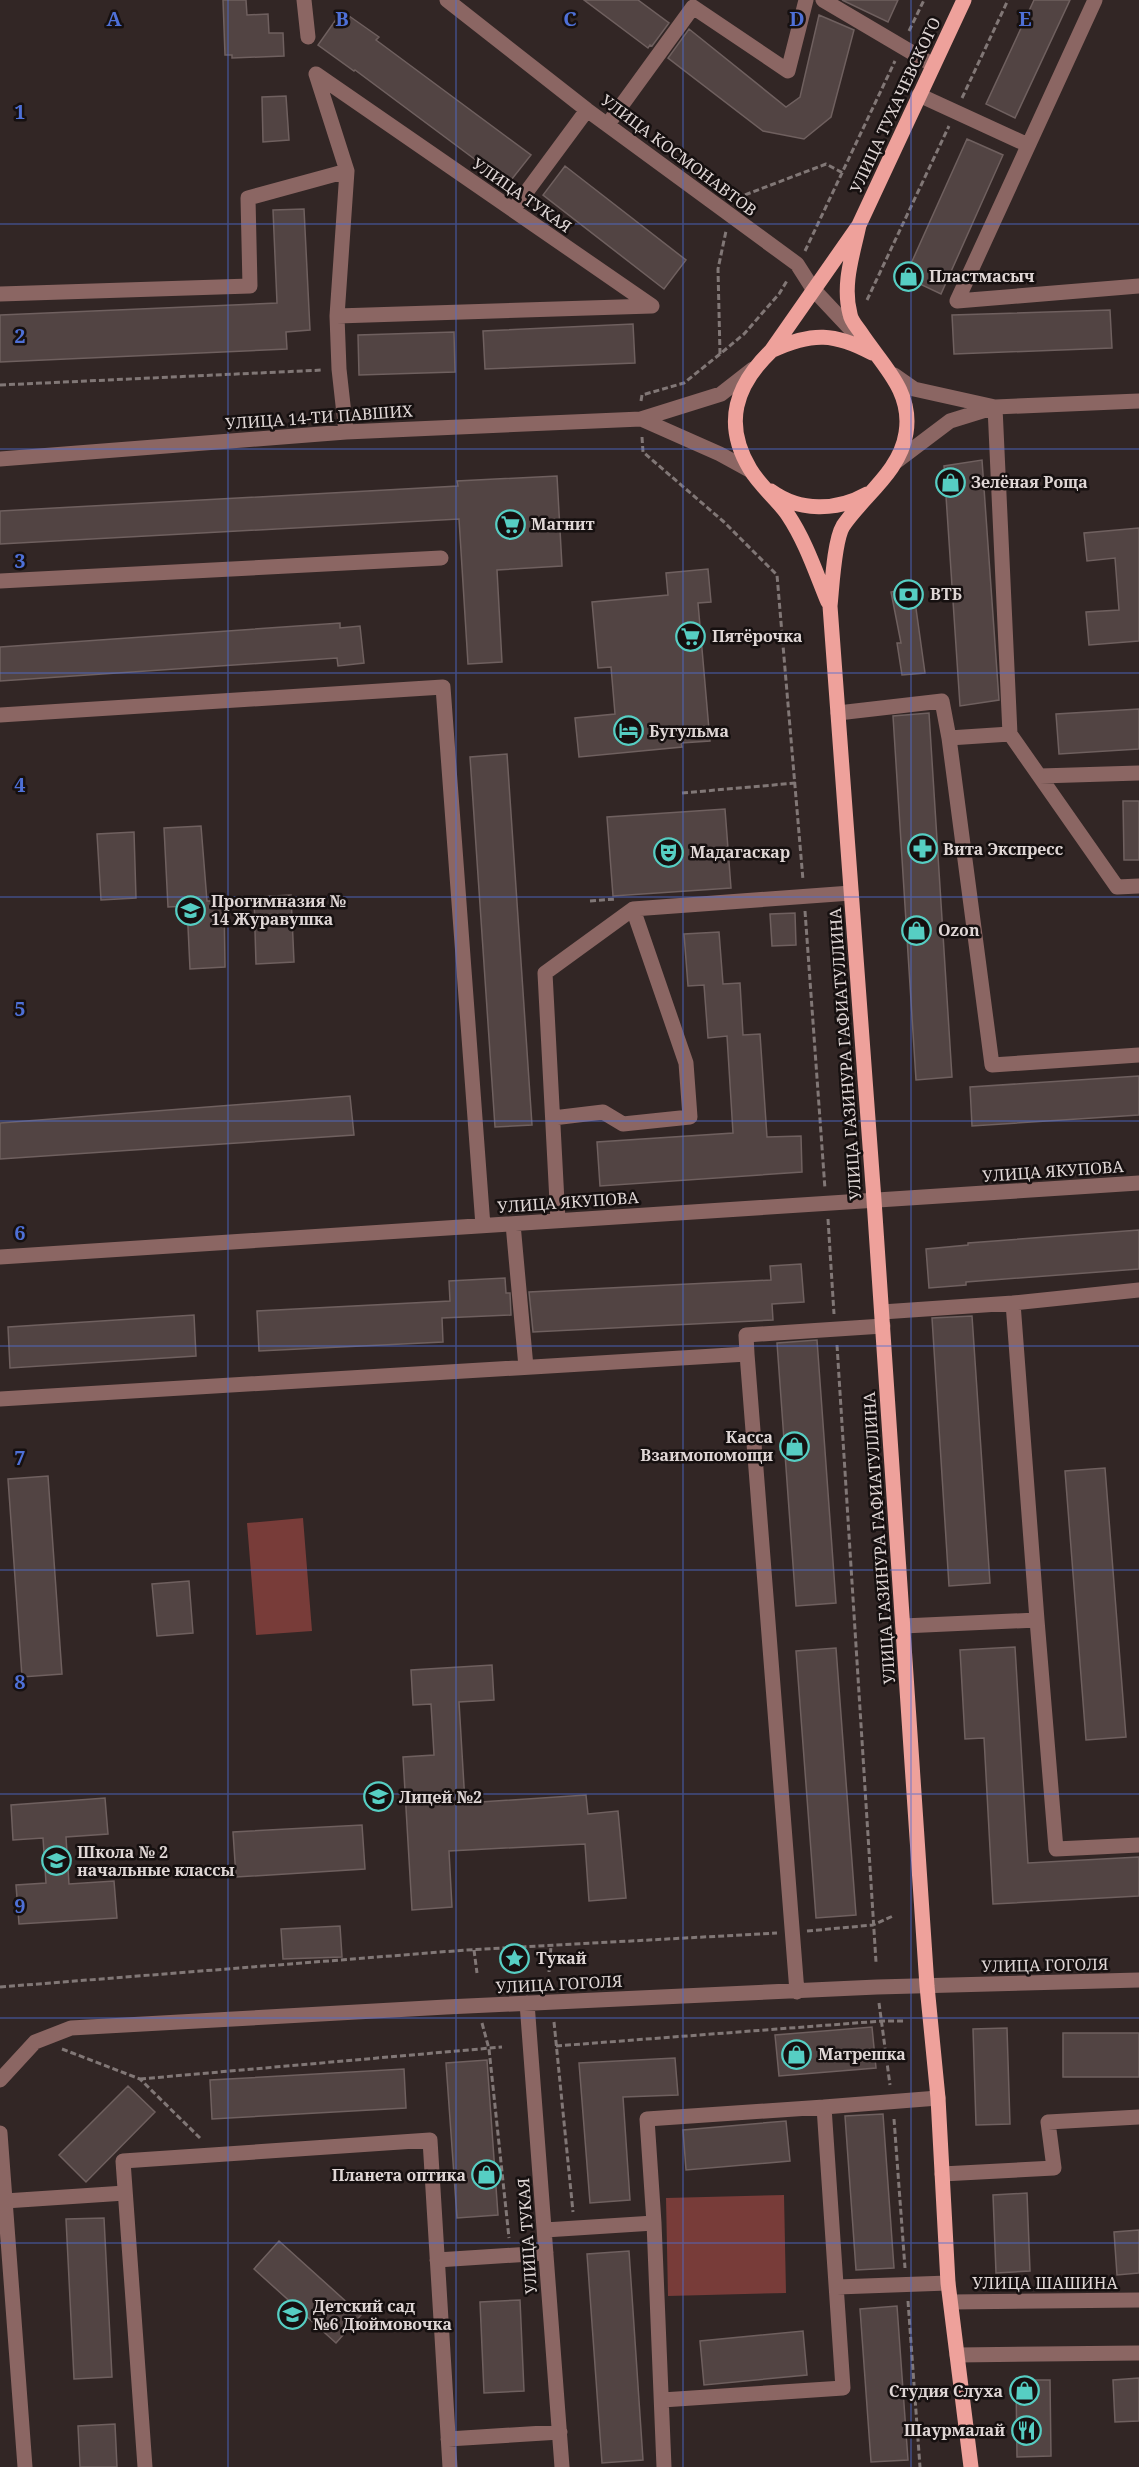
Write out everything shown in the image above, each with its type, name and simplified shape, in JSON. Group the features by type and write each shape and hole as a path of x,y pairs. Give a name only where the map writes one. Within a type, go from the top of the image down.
{"main road":[{"name":"УЛИЦА ТУХАЧЕВСКОГО","path":"859,225 964,0"},
{"path":"830,606 807,548 787,515 751,471 739,447 735,420 740,393 753,369 771,351 859,225"},
{"path":"830,606 834,565 842,528 897,461 906,433 905,403 894,375 875,354 850,316 845,288 859,225"},
{"path":"771,351 796,339 824,336 850,341 875,354"},
{"path":"762,484 778,496 796,504 816,507 836,506 855,501 873,490"},
{"name":"УЛИЦА ГАЗИНУРА ГАФИАТУЛЛИНА","path":"830,606 874,1200 927,1986 938,2098 948,2283 971,2467"}],"street":[{"path":"304,0 308,37"},
{"name":"УЛИЦА КОСМОНАВТОВ","path":"447,0 587,110 797,264 813,290 875,354"},
{"path":"608,124 693,7 788,71 806,0"},
{"path":"823,0 933,65"},
{"path":"1095,0 957,301 1139,286"},
{"name":"УЛИЦА ТУКАЯ","path":"338,316 652,306 316,74 347,171 338,316 339,369 346,432"},
{"path":"919,95 1028,145"},
{"path":"513,210 587,110"},
{"path":"0,294 250,286 248,198 347,171"},
{"path":"641,419 721,394 753,369"},
{"path":"894,375 914,389 995,407"},
{"path":"897,461 950,421 995,407 1139,401"},
{"path":"995,407 1010,734 1117,887 1139,886"},
{"path":"641,419 720,454 751,471"},
{"name":"УЛИЦА 14-ТИ ПАВШИХ","path":"0,459 346,432 641,419"},
{"path":"0,581 441,558"},
{"path":"0,715 443,687 483,1226"},
{"path":"838,713 942,701 949,738 992,1065 1139,1055"},
{"path":"949,738 1010,734"},
{"path":"1040,776 1139,773"},
{"path":"558,1221 546,973 633,909 851,894"},
{"path":"553,1118 603,1112 622,1124 690,1118 686,1063 633,909"},
{"name":"УЛИЦА ЯКУПОВА","path":"0,1257 1139,1183"},
{"path":"513,1224 526,1367"},
{"path":"797,1992 746,1335 836,1329 882,1319 1139,1290"},
{"path":"1013,1303 1056,1850 1139,1845"},
{"path":"0,1399 747,1354"},
{"path":"903,1626 1037,1620"},
{"name":"УЛИЦА ГОГОЛЯ","path":"0,2080 35,2042 71,2028 528,2003 927,1986 1139,1980"},
{"name":"УЛИЦА ТУКАЯ","path":"528,2003 562,2467"},
{"path":"664,2467 654,2223 647,2119 938,2098"},
{"path":"662,2400 843,2388 824,2107"},
{"path":"942,2174 1054,2168 1048,2122 1139,2117"},
{"path":"145,2467 123,2160 430,2140 450,2467"},
{"path":"0,2142 25,2467"},
{"path":"5,2201 125,2193"},
{"path":"544,2230 654,2223"},
{"path":"437,2260 546,2253"},
{"path":"837,2287 948,2283"},
{"name":"УЛИЦА ШАШИНА","path":"951,2302 1139,2300"},
{"path":"957,2355 1139,2353"},
{"path":"448,2439 560,2432"}],"path":[{"path":"876,1962 836,1329 796,783 777,575 724,522 643,452 641,419 642,395 684,383 744,334 779,294 813,238 924,0"},
{"path":"867,300 1008,0"},
{"path":"0,385 339,369"},
{"path":"682,793 796,783"},
{"path":"0,1987 474,1950 792,1932 873,1924 893,1916"},
{"path":"549,1972 551,1946"},
{"path":"474,1950 477,1973"},
{"path":"879,1998 892,2102 920,2467"},
{"path":"556,2046 882,2020 906,2021"},
{"path":"554,2022 575,2228"},
{"path":"482,2023 489,2049 511,2255"},
{"path":"56,2046 140,2079 216,2154"},
{"path":"140,2079 502,2047"}],"shaded area":[{"path":"303,1518 312,1631 256,1635 247,1523"},
{"path":"784,2195 786,2293 668,2296 666,2198"}],"building":[{"path":"223,0 246,0 247,15 268,14 269,33 283,33 284,56 232,58 232,55 225,55"},
{"path":"584,0 638,0 669,23 648,48"},
{"path":"842,0 898,0 888,22"},
{"path":"1034,0 1070,0 1015,118 986,104"},
{"path":"342,11 379,37 376,40 531,155 508,184 318,45"},
{"path":"819,15 854,30 831,117 804,139 763,131 668,58 689,29 786,107 800,97"},
{"path":"286,96 289,140 263,142 262,97"},
{"path":"967,139 1003,155 941,294 905,277"},
{"path":"565,166 686,260 664,289 543,195"},
{"path":"304,209 310,330 286,332 287,349 0,362 0,315 277,303 273,210"},
{"path":"1110,310 1112,348 954,354 952,315"},
{"path":"633,324 635,363 485,369 483,331"},
{"path":"454,332 455,372 359,375 358,335"},
{"path":"982,460 999,700 960,706 944,466"},
{"path":"557,476 562,566 497,570 502,662 468,664 459,519 0,544 0,511 458,486 457,481"},
{"path":"1139,528 1139,641 1089,645 1086,612 1119,610 1115,558 1087,561 1084,533"},
{"path":"708,569 711,602 698,603 710,741 681,743 682,747 579,757 575,718 615,714 611,667 598,668 592,602 668,595 666,573"},
{"path":"913,587 925,673 902,675 897,643 901,643 891,592"},
{"path":"340,623 340,628 360,626 364,663 338,666 337,658 0,681 0,647"},
{"path":"1139,709 1139,749 1059,754 1056,714"},
{"path":"929,713 952,1077 916,1080 893,716"},
{"path":"507,754 532,1125 495,1127 470,757"},
{"path":"1123,801 1139,801 1139,860 1124,860"},
{"name":"Мадагаскар","path":"725,809 731,888 613,896 607,817"},
{"path":"201,826 207,901 224,901 225,967 190,969 187,906 168,907 164,828"},
{"path":"134,832 136,898 101,900 97,834"},
{"path":"291,895 294,962 256,964 254,897"},
{"path":"795,913 796,945 772,946 770,914"},
{"path":"719,932 723,984 740,983 743,1035 760,1034 767,1137 801,1136 802,1172 600,1186 597,1142 733,1133 727,1036 708,1038 704,985 688,986 684,934"},
{"path":"1139,1076 1139,1115 972,1126 970,1087"},
{"path":"350,1096 354,1135 0,1159 0,1123"},
{"path":"1139,1230 1139,1269 966,1282 966,1285 929,1288 926,1249 968,1245 968,1243"},
{"path":"801,1264 804,1302 772,1304 773,1320 533,1332 529,1292 771,1280 770,1266"},
{"path":"505,1278 506,1293 510,1293 511,1315 442,1318 443,1342 259,1351 257,1311 450,1301 449,1281"},
{"path":"194,1315 196,1356 10,1368 8,1327"},
{"path":"972,1316 990,1583 949,1586 932,1318"},
{"path":"817,1340 836,1603 796,1606 777,1343"},
{"path":"1105,1468 1126,1737 1086,1740 1065,1471"},
{"path":"48,1476 62,1674 22,1677 8,1479"},
{"path":"189,1581 193,1633 157,1636 152,1584"},
{"path":"1015,1647 1028,1863 1139,1857 1139,1896 993,1904 984,1738 965,1739 960,1650"},
{"path":"836,1648 856,1915 816,1918 796,1651"},
{"path":"492,1665 494,1700 459,1702 465,1803 586,1795 588,1814 618,1811 626,1898 589,1901 585,1844 449,1851 452,1907 412,1910 403,1757 434,1755 431,1704 413,1705 411,1670"},
{"name":"Школа № 2 начальные классы","path":"105,1798 108,1834 66,1837 69,1884 114,1881 117,1918 19,1924 16,1885 46,1883 43,1838 13,1840 11,1805"},
{"path":"362,1825 365,1869 236,1877 233,1832"},
{"path":"340,1926 342,1957 283,1959 281,1929"},
{"path":"872,2027 876,2068 779,2076 775,2035"},
{"path":"1007,2028 1010,2124 976,2125 973,2029"},
{"path":"1063,2033 1139,2033 1139,2077 1063,2077"},
{"path":"675,2058 678,2095 623,2097 630,2200 590,2203 579,2063"},
{"path":"487,2060 498,2215 457,2218 446,2063"},
{"path":"404,2069 406,2108 212,2119 210,2080"},
{"path":"128,2086 155,2112 86,2182 59,2155"},
{"path":"883,2114 894,2268 856,2270 845,2116"},
{"path":"786,2121 790,2161 686,2170 683,2130"},
{"path":"1027,2193 1030,2271 996,2273 993,2195"},
{"path":"104,2218 112,2377 74,2379 66,2219"},
{"path":"1139,2230 1139,2273 1117,2275 1114,2232"},
{"path":"279,2241 361,2315 336,2343 254,2269"},
{"path":"629,2251 643,2460 602,2463 587,2254"},
{"path":"520,2300 524,2391 484,2393 480,2302"},
{"path":"897,2306 908,2460 871,2462 860,2309"},
{"path":"803,2331 807,2375 704,2385 700,2341"},
{"path":"1139,2378 1139,2421 1115,2422 1113,2380"},
{"path":"1016,2380 1050,2380 1051,2456 1017,2457"},
{"path":"115,2424 117,2467 80,2467 78,2426"}],"place":[{"name":"Пластмасыч","path":"908,276"},
{"name":"Зелёная Роща","path":"950,482"},
{"name":"Магнит","path":"510,524"},
{"name":"ВТБ","path":"909,594"},
{"name":"Пятёрочка","path":"691,636"},
{"name":"Бугульма","path":"628,731"},
{"name":"Вита Экспресс","path":"922,849"},
{"name":"Мадагаскар","path":"669,852"},
{"name":"Прогимназия № 14 Журавушка","path":"190,910"},
{"name":"Ozon","path":"917,930"},
{"name":"Касса Взаимопомощи","path":"794,1446"},
{"name":"Лицей №2","path":"378,1797"},
{"name":"Школа № 2 начальные классы","path":"56,1861"},
{"name":"Тукай","path":"515,1958"},
{"name":"Матрешка","path":"797,2054"},
{"name":"Планета оптика","path":"487,2175"},
{"name":"Детский сад №6 Дюймовочка","path":"292,2315"},
{"name":"Студия Слуха","path":"1024,2391"},
{"name":"Шаурмалай","path":"1026,2430"}]}
